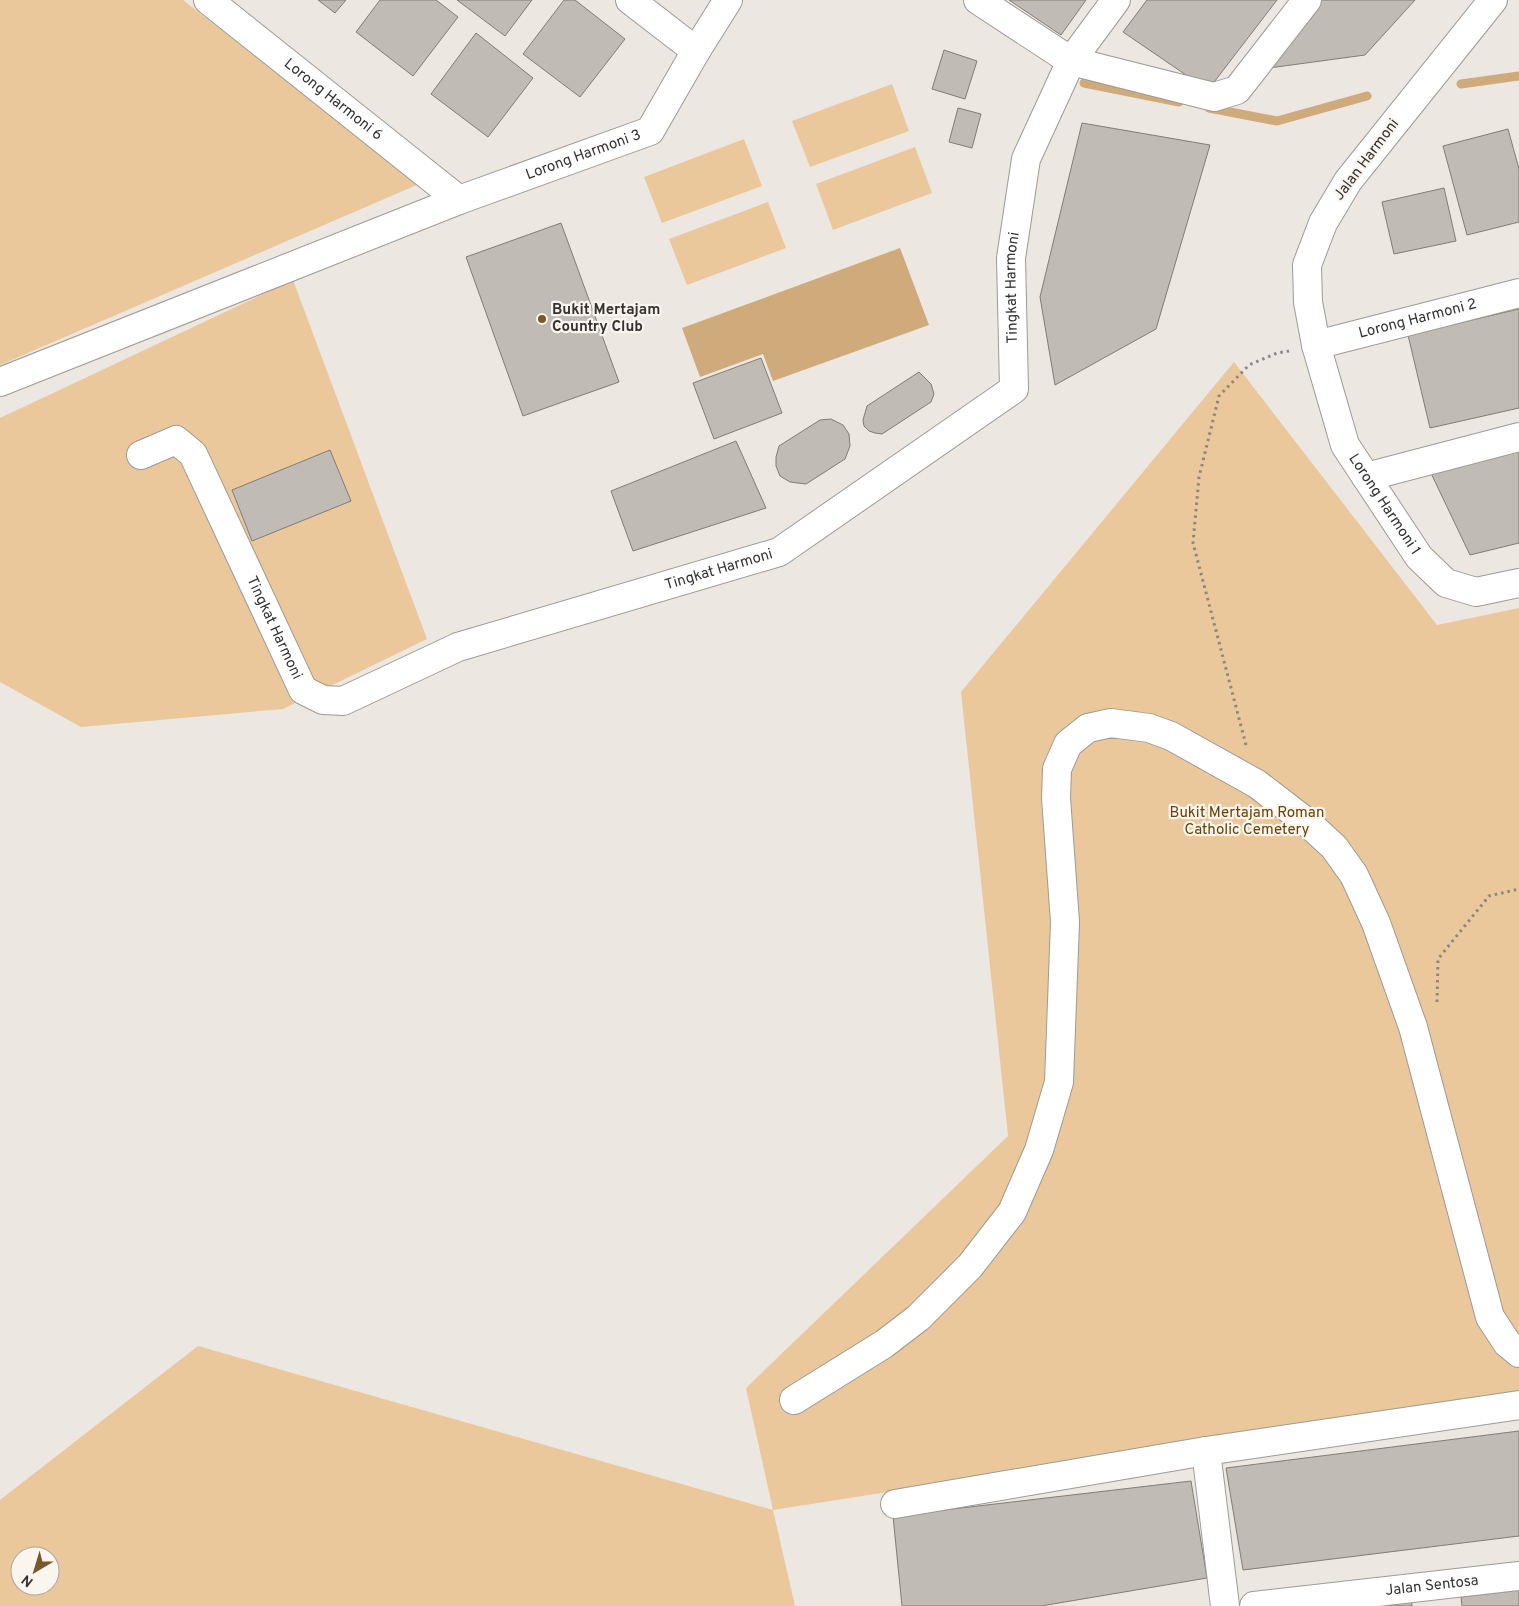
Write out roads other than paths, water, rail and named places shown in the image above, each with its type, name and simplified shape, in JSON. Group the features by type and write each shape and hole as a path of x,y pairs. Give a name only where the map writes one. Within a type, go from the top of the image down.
{"street":[{"name":"Lorong Harmoni 6","path":"208,0 459,200"},
{"path":"630,0 696,51"},
{"name":"Lorong Harmoni 3","path":"0,382 459,200 650,131 728,0"},
{"path":"978,0 1070,61 1214,98 1237,90 1307,0"},
{"name":"Tingkat Harmoni","path":"141,455 176,440 193,454 303,690 323,700 343,701 458,647 779,552 1014,389 1011,258 1026,159 1070,61 1116,0"},
{"name":"Jalan Harmoni","path":"1316,346 1308,302 1307,266 1323,223 1348,181 1493,0"},
{"name":"Lorong Harmoni 2","path":"1316,346 1519,293"},
{"name":"Lorong Harmoni 1","path":"1316,346 1345,445 1419,557 1446,583 1476,592 1519,583"},
{"path":"1366,477 1519,437"},
{"path":"794,1400 884,1344 918,1318 970,1266 1012,1212 1039,1150 1059,1082 1065,922 1056,798 1057,769 1068,744 1088,728 1111,722 1149,728 1171,736 1256,784 1309,824 1334,847 1354,875 1376,923 1413,1027 1490,1317 1507,1343 1519,1353"},
{"path":"895,1504 1206,1450 1519,1405"},
{"path":"1206,1450 1226,1606"},
{"name":"Jalan Sentosa","path":"1254,1606 1442,1596 1519,1576"}],"waterway":[{"path":"1461,84 1519,76"},
{"path":"1084,83 1179,102"},
{"path":"1209,108 1277,121 1367,96"}],"place":[{"name":"Bukit Mertajam Country Club","path":"542,319"}],"park label":[{"name":"Bukit Mertajam Roman Catholic Cemetery","path":"1247,822"}]}
